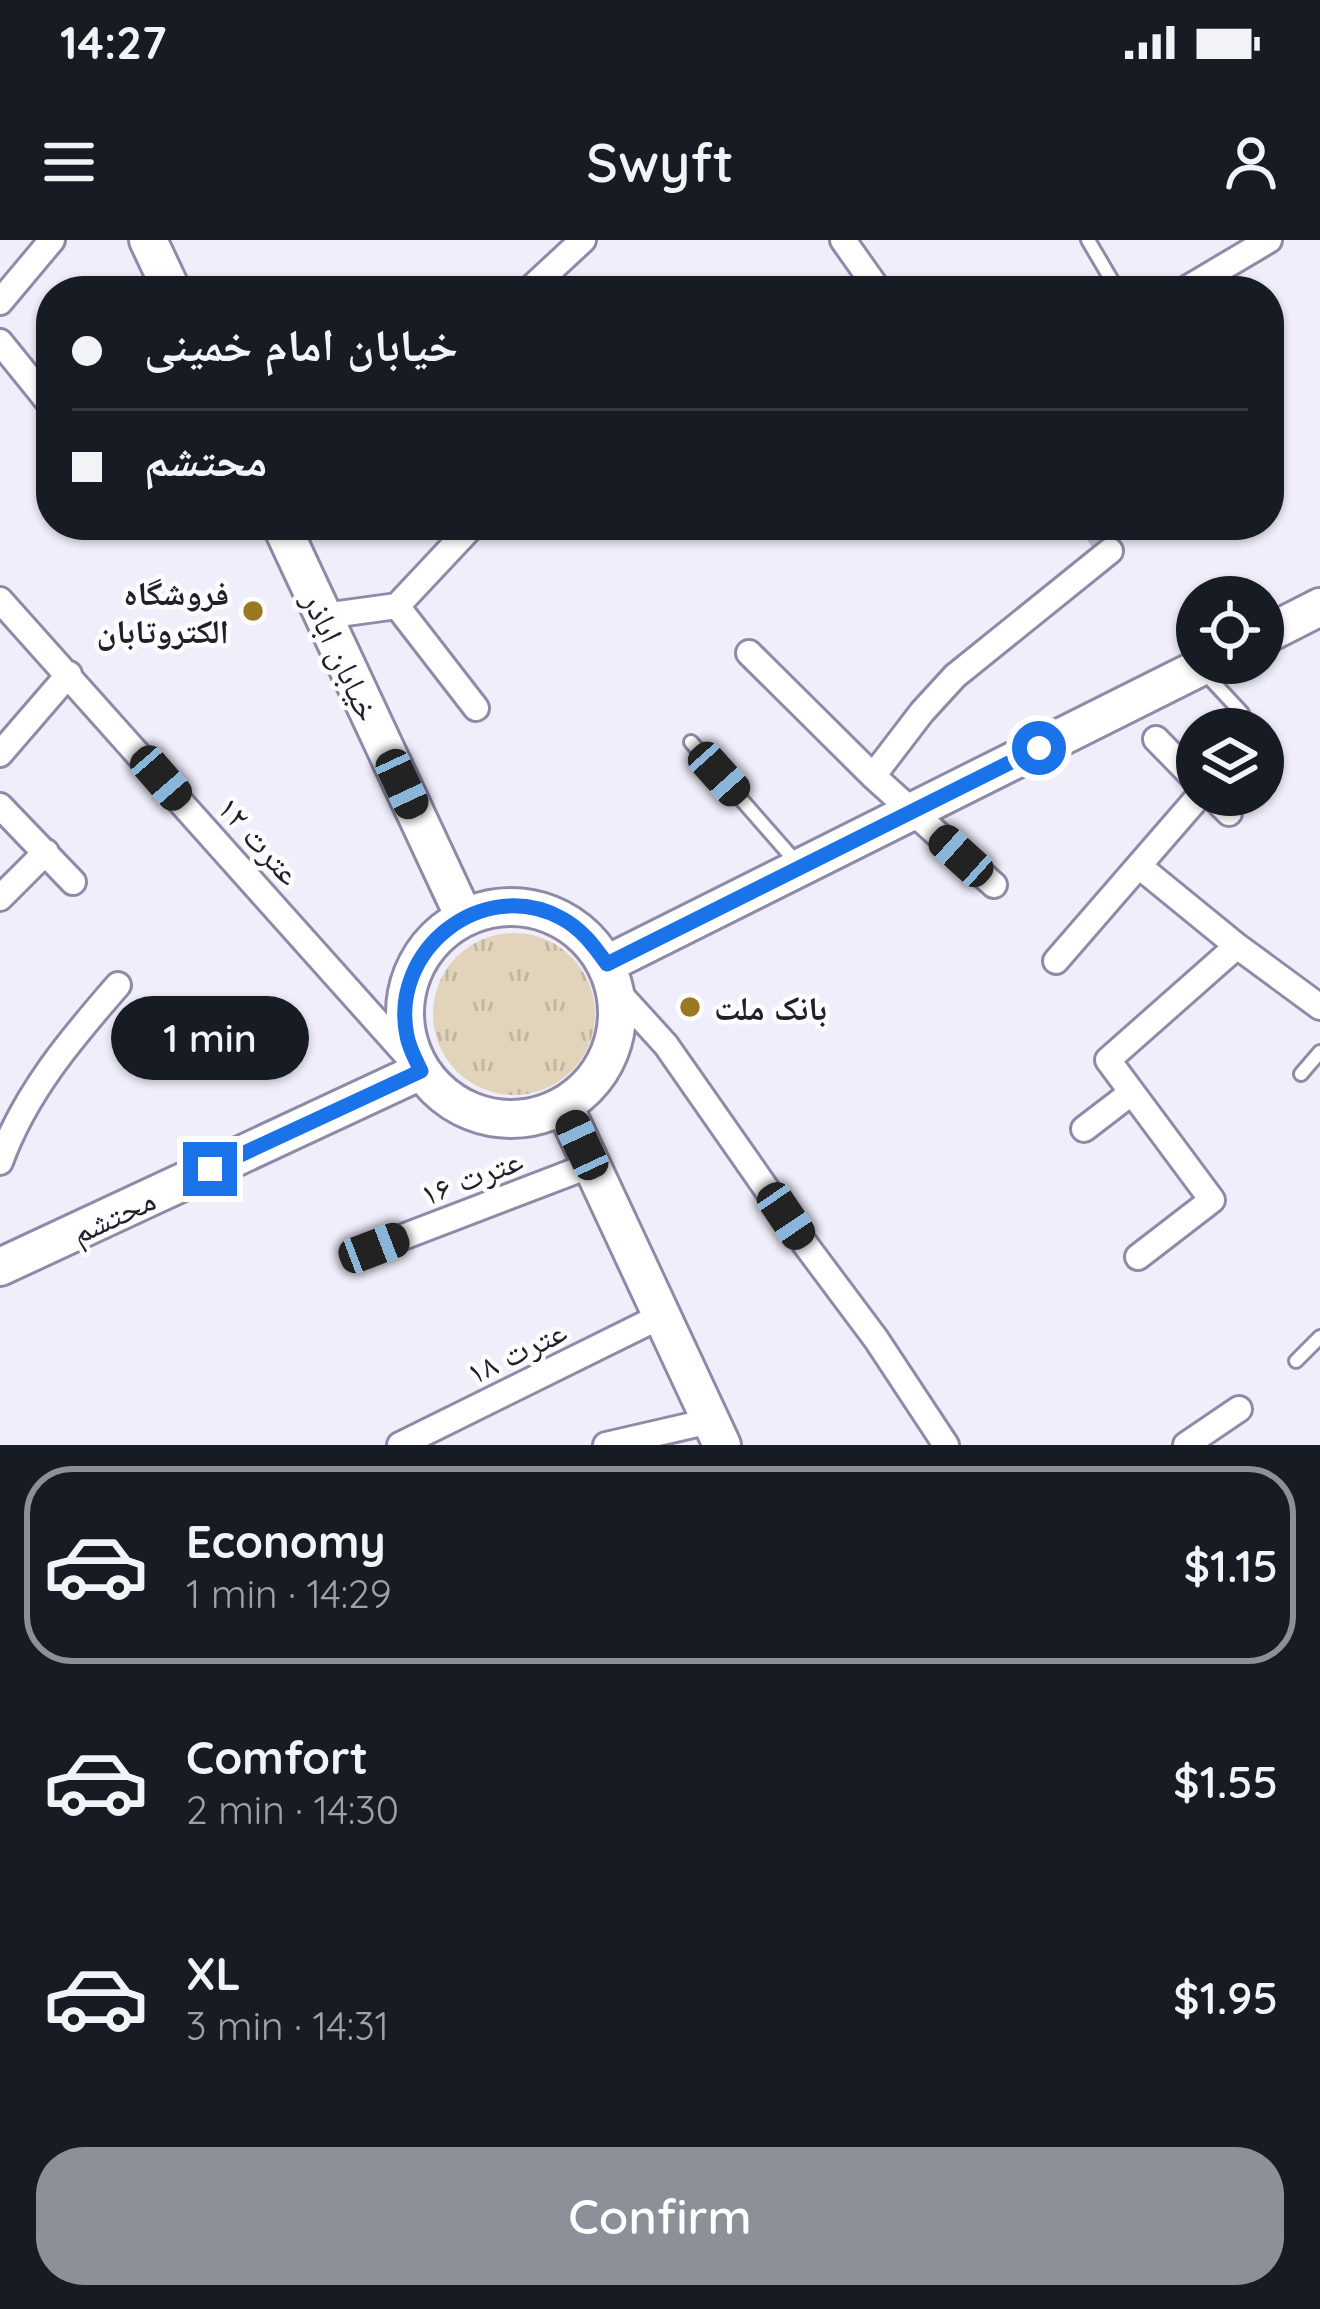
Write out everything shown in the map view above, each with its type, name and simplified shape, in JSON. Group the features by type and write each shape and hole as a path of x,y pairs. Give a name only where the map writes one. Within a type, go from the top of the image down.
{"main road":[{"path":"148,240 165,276"},
{"name":"خیابان اباذر","path":"288,540 464,917"},
{"path":"1284,626 1320,608"},
{"path":"612,977 801,867 1176,679"},
{"path":"496,907 529,907 561,918 587,937 612,977 619,1018 602,1069 586,1090 533,1118 501,1120 470,1112 442,1095 421,1071 407,1038 404,1002 414,968 434,938 464,917 496,907"},
{"name":"محتشم","path":"0,1268 421,1071"},
{"path":"563,1106 716,1433"}],"street":[{"path":"0,302 52,240"},
{"path":"544,276 583,240"},
{"path":"843,240 868,276"},
{"path":"1208,276 1269,240"},
{"path":"0,342 36,386"},
{"path":"324,616 397,606 459,540"},
{"path":"872,776 955,676 1110,550"},
{"name":"عترت ۱۲","path":"0,600 421,1071"},
{"path":"397,606 476,708"},
{"path":"749,652 872,776 994,885"},
{"path":"0,754 69,674"},
{"path":"1156,739 1176,759"},
{"path":"0,806 73,882"},
{"path":"1056,961 1181,816"},
{"path":"0,898 46,853"},
{"path":"1139,866 1320,1007"},
{"path":"1138,1257 1212,1200 1108,1060 1237,946"},
{"path":"612,977 876,1339 946,1445"},
{"path":"0,1162 28,1102 62,1048 118,985"},
{"path":"1084,1129 1131,1093"},
{"name":"عترت ۱۶","path":"374,1248 591,1166"},
{"name":"عترت ۱۸","path":"400,1445 661,1316"},
{"path":"1186,1445 1239,1409"},
{"path":"606,1445 716,1433"}],"lane":[{"path":"1088,240 1109,276"},
{"path":"1219,684 1238,708"},
{"path":"691,742 801,867"},
{"path":"1300,1074 1320,1052"},
{"path":"1296,1361 1320,1337"}],"green space":[{"path":"514,933 545,939 571,957 589,983 595,1014 589,1045 571,1071 545,1089 514,1095 483,1089 457,1071 439,1045 433,1014 439,983 457,957 483,939"}],"tunnel":[{"path":"1102,540 1110,551"}],"place":[{"name":"فروشگاه الکتروتابان","path":"253,611"},
{"name":"بانک ملت","path":"690,1007"}],"route":[{"path":"210,1169 421,1071 407,1038 404,1002 414,968 434,938 464,917 496,907 529,907 561,918 587,937 607,964 1039,748"}]}
